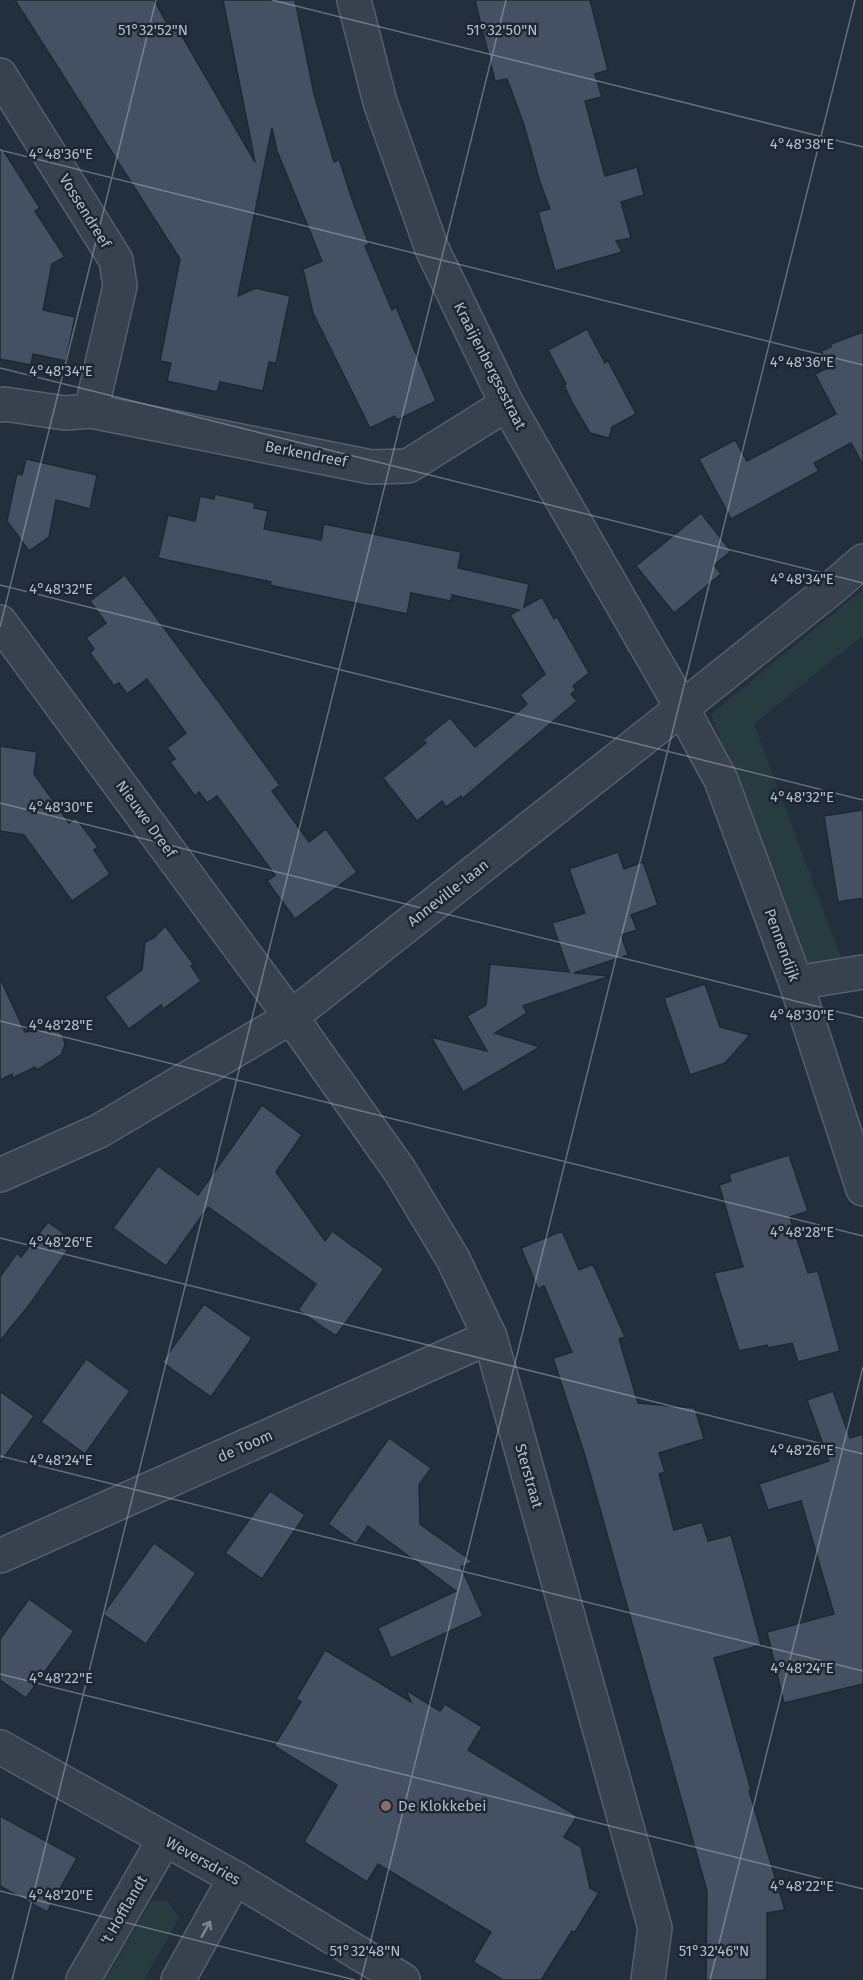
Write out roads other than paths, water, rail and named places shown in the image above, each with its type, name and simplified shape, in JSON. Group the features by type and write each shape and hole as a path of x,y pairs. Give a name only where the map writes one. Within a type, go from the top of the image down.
{"street":[{"name":"Kraaijenbergsestraat","path":"354,0 380,102 432,249 507,404 682,708"},
{"name":"Vossendreef","path":"0,75 116,260 120,286 91,411"},
{"name":"Berkendreef","path":"91,411 371,467 408,466 507,404"},
{"path":"0,405 64,413 91,411"},
{"name":"Anneville-laan","path":"0,1175 99,1131 291,1017 682,708 863,561"},
{"name":"Nieuwe Dreef","path":"0,622 291,1017"},
{"name":"Pennendijk","path":"682,708 721,780 796,983 863,1189"},
{"path":"796,983 863,972"},
{"name":"Sterstraat","path":"291,1017 400,1171 453,1259 490,1337 655,1928 648,1980"},
{"name":"de Toom","path":"0,1556 490,1337"},
{"name":"Weversdries","path":"0,1747 235,1878 403,1980"},
{"name":"'t Hofflandt","path":"83,1980 164,1840"},
{"path":"178,1980 235,1878"}],"place":[{"name":"De Klokkebei","path":"386,1806"}]}
